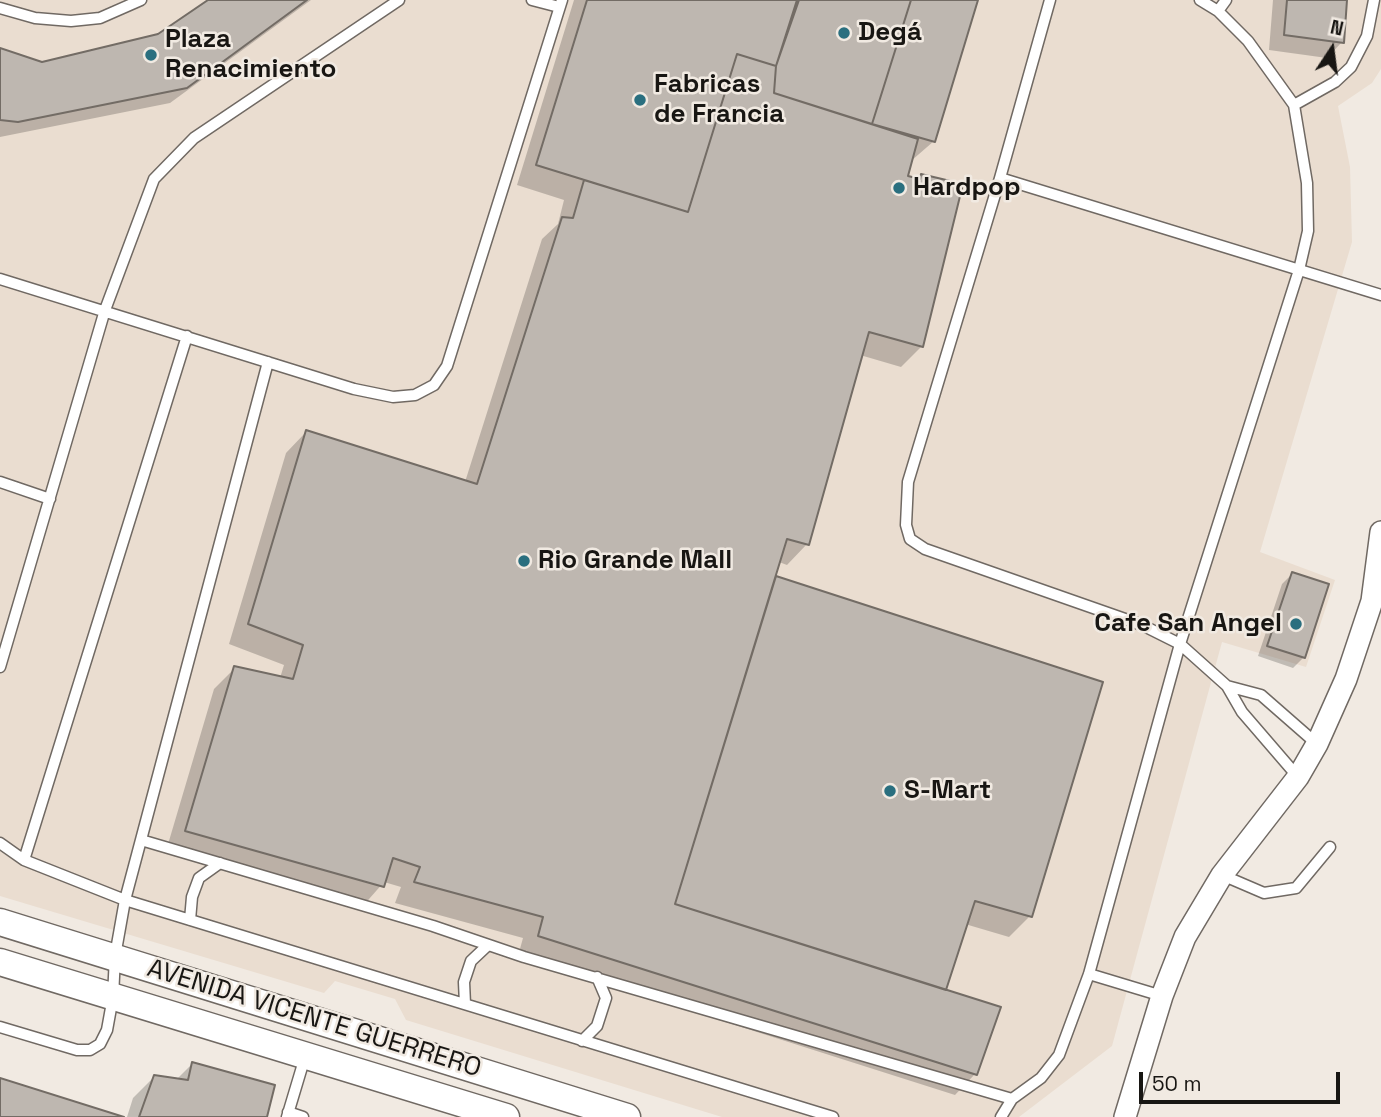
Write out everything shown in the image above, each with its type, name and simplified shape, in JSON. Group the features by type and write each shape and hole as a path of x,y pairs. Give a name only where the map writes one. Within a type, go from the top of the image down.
{"street":[{"path":"1125,1117 1162,996 1185,937 1222,875 1298,777 1317,744 1364,633 1377,570 1381,532"},
{"name":"AVENIDA VICENTE GUERRERO","path":"0,922 114,956 583,1110 627,1117"},
{"name":"AVENIDA VICENTE GUERRERO","path":"0,962 506,1117"}],"lane":[{"path":"0,8 35,18 71,21 100,18 141,0"},
{"path":"0,667 105,310 154,179 170,159 194,138 400,0"},
{"path":"0,279 268,362 393,397 415,395 435,385 447,366 458,335 560,3 532,0"},
{"path":"1050,0 1000,178 908,482 904,506 910,539 925,549 963,564 1130,621 1180,644 1227,686 1242,712 1298,777"},
{"path":"1001,1117 1012,1099 1041,1079 1059,1055 1089,974 1180,644 1299,270 1308,231 1307,183 1294,105 1248,41 1218,11 1200,0"},
{"path":"1218,11 1226,0"},
{"path":"1294,105 1335,82 1351,67 1367,36 1374,0"},
{"path":"1000,178 1381,295"},
{"path":"24,860 187,336"},
{"path":"0,1027 77,1050 90,1050 100,1044 107,1030 113,997 114,956 125,900 268,362"},
{"path":"0,482 50,499"},
{"path":"1227,686 1261,695 1317,744"},
{"path":"141,840 1012,1099"},
{"path":"0,843 24,860 125,900 833,1117"},
{"path":"1222,875 1264,893 1296,888 1330,847"},
{"path":"190,920 192,897 200,878 220,863"},
{"path":"465,1004 464,982 471,961 488,945"},
{"path":"1089,974 1162,996"},
{"path":"582,1041 597,1026 606,998 597,977"},
{"path":"303,1117 287,1115 306,1054"}],"shaded area":[{"path":"0,0 1381,0 1381,69 1372,83 1338,106 1350,167 1352,242 1260,552 1335,580 1306,667 1222,642 1112,1046 1019,1117 722,1117 406,1020 395,999 335,981 324,993 0,896"}],"building":[{"name":"Plaza Renacimiento","path":"208,0 307,0 187,88 18,122 0,120 0,48 42,62 158,34"},
{"name":"Fabricas de Francia","path":"587,0 797,0 776,66 737,54 688,212 536,165"},
{"name":"Degá","path":"799,0 911,0 872,124 774,93 776,66"},
{"path":"911,0 978,0 935,142 872,124"},
{"path":"1287,0 1347,0 1344,43 1284,35"},
{"name":"Rio Grande Mall","path":"737,54 776,66 774,93 918,139 908,176 920,179 921,174 963,184 923,347 869,332 809,545 787,539 675,904 1001,1007 977,1075 538,936 543,917 414,882 420,867 393,858 384,887 185,831 234,666 293,679 303,645 248,624 306,430 477,484 562,217 573,218 584,180 688,212"},
{"path":"1292,572 1329,584 1305,658 1267,646"},
{"name":"S-Mart","path":"776,576 1103,682 1032,917 975,901 946,990 675,904"},
{"path":"192,1062 275,1085 267,1117 139,1117 154,1075 188,1080"},
{"path":"0,1078 124,1117 0,1117"}],"place":[{"name":"Degá","path":"844,33"},
{"name":"Plaza Renacimiento","path":"151,55"},
{"name":"Fabricas de Francia","path":"640,100"},
{"name":"Hardpop","path":"899,188"},
{"name":"Rio Grande Mall","path":"524,561"},
{"name":"Cafe San Angel","path":"1296,624"},
{"name":"S-Mart","path":"890,791"}]}
